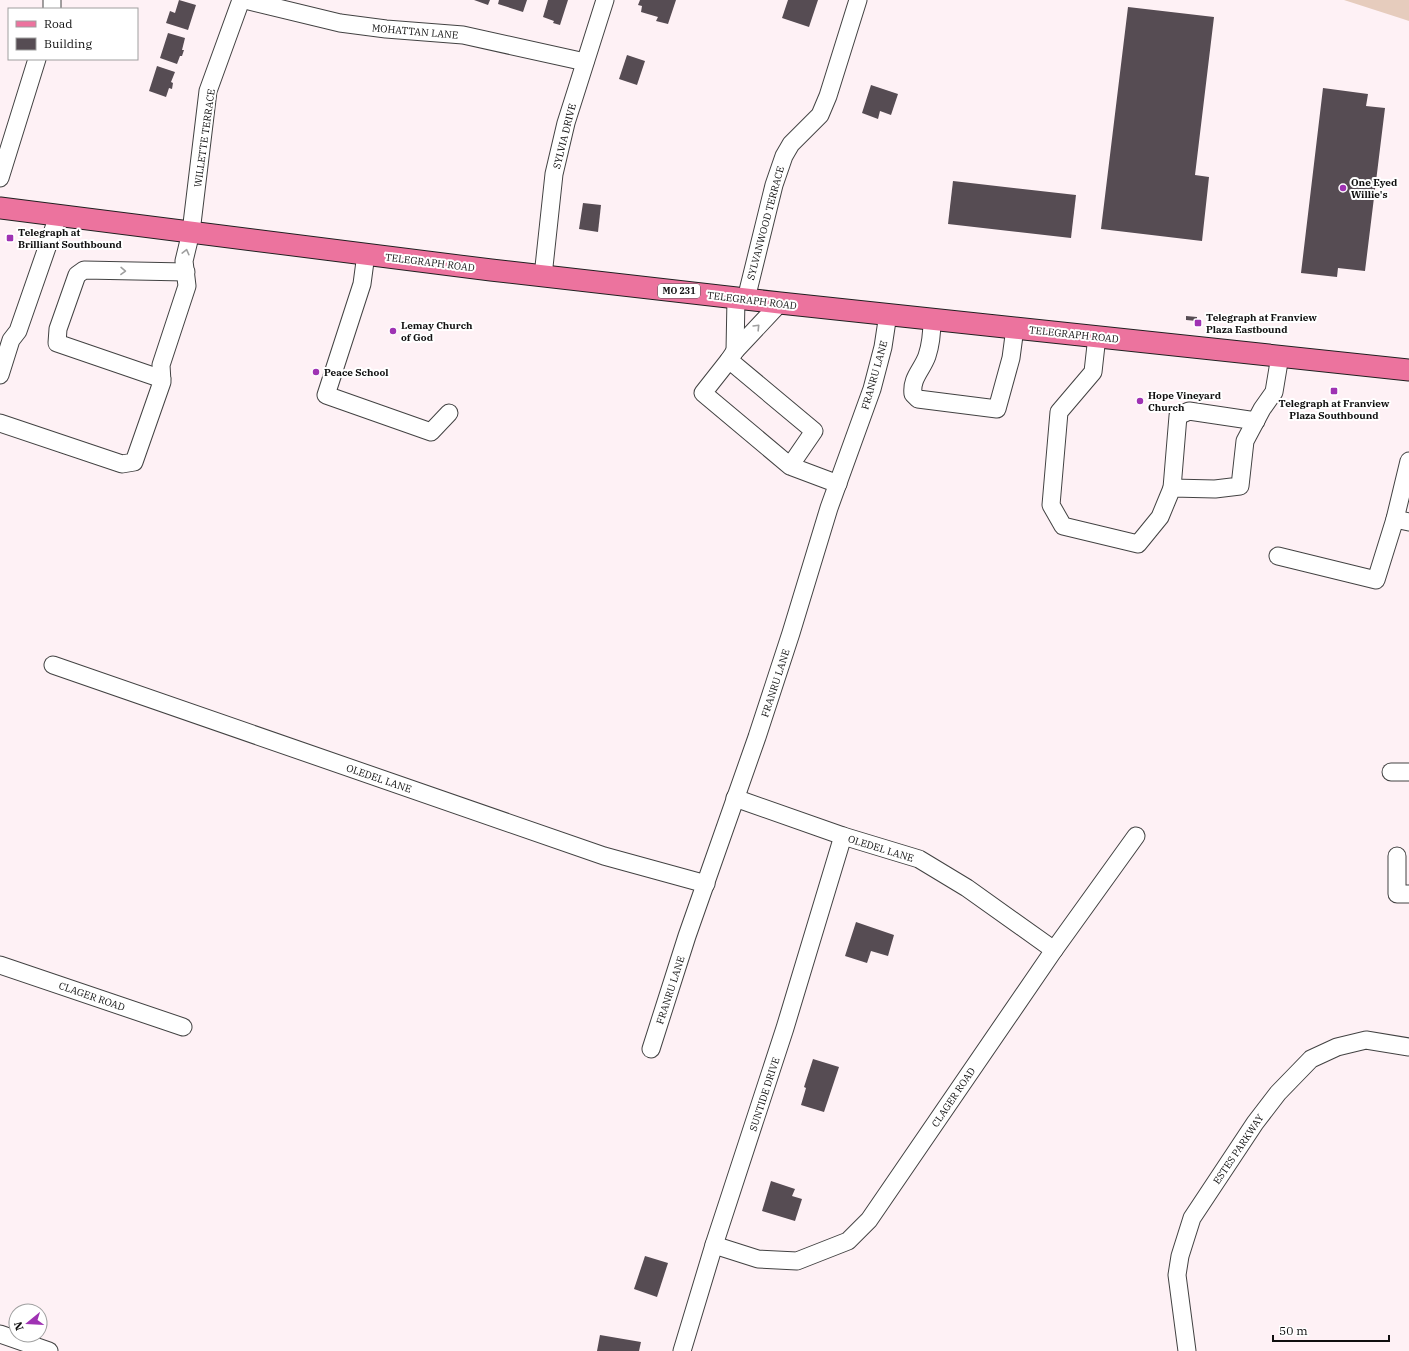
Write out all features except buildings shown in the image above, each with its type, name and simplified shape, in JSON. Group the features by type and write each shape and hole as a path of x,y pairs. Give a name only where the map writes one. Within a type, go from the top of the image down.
{"main road":[{"name":"TELEGRAPH ROAD","path":"0,208 780,304 888,314 1409,370"}],"street":[{"name":"WILLETTE TERRACE","path":"0,423 122,464 134,462 162,382 161,365 187,286 184,260 191,232 208,92 240,0"},
{"name":"MOHATTAN LANE","path":"245,0 340,23 386,29 463,35 585,62"},
{"name":"SYLVIA DRIVE","path":"543,276 554,174 566,123 605,0"},
{"name":"SYLVANWOOD TERRACE","path":"732,356 741,299 784,156 791,144 820,115 828,96 858,0"},
{"path":"0,178 37,60"},
{"path":"0,375 11,340 18,331 58,216"},
{"path":"366,254 362,284 326,395 431,432 449,414"},
{"path":"162,379 57,343 58,329 77,275 84,270 186,272"},
{"path":"780,304 732,356 703,393 790,466 838,484"},
{"name":"FRANRU LANE","path":"651,1049 794,626 838,484 872,389 883,347 888,314"},
{"path":"932,319 931,339 926,358 916,375 912,387 912,394 918,399 997,409 1011,358 1015,328"},
{"path":"1097,336 1093,372 1059,412 1051,505 1063,526 1138,544 1160,517 1172,488 1178,416 1189,411 1256,421"},
{"path":"732,356 814,431 790,466"},
{"path":"1172,488 1215,489 1240,486 1245,441 1262,409 1274,392 1280,356"},
{"path":"1278,556 1376,580 1402,520 1409,462"},
{"name":"OLEDEL LANE","path":"54,665 604,856 706,884"},
{"path":"1390,772 1409,772"},
{"name":"OLEDEL LANE","path":"735,798 843,836 919,859 967,888 1054,950"},
{"name":"SUNTIDE DRIVE","path":"682,1351 714,1245 785,1028 843,836"},
{"name":"CLAGER ROAD","path":"714,1245 758,1259 797,1261 848,1241 869,1220 1054,950 1136,836"},
{"path":"1397,856 1397,894 1409,894"},
{"name":"CLAGER ROAD","path":"0,965 184,1027"},
{"name":"ESTES PARKWAY","path":"1186,1351 1177,1275 1180,1256 1192,1218 1255,1122 1278,1093 1311,1059 1337,1048 1366,1040 1409,1047"},
{"path":"0,1334 49,1351"}],"shaded area":[{"path":"1344,0 1409,0 1409,21 1403,19"}],"place":[{"name":"One Eyed Willie's","path":"1343,188"},
{"name":"Telegraph at Brilliant Southbound","path":"10,238"},
{"name":"Telegraph at Franview Plaza Eastbound","path":"1198,323"},
{"name":"Lemay Church of God","path":"393,331"},
{"name":"Peace School","path":"316,372"},
{"name":"Telegraph at Franview Plaza Southbound","path":"1334,391"},
{"name":"Hope Vineyard Church","path":"1140,401"}]}
